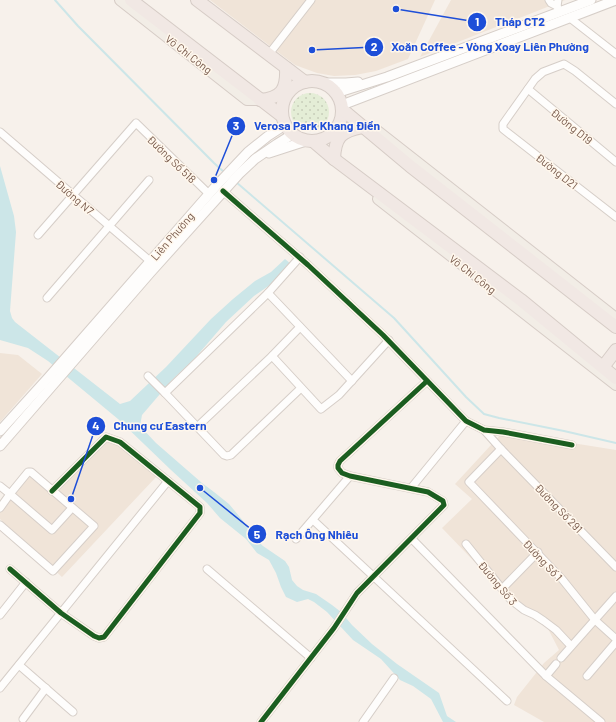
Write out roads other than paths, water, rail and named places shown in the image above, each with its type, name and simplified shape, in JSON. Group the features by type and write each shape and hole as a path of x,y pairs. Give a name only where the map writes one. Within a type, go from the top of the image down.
{"highway":[{"name":"Võ Chí Công","path":"131,0 260,100 284,122"},
{"path":"197,0 302,80"},
{"path":"260,100 276,97 281,92 286,80 286,68"},
{"path":"344,110 342,120 334,132 323,140 313,143 284,122 278,102 283,93 291,84 302,80 313,81 330,86 336,93 344,110 362,127 616,327"},
{"path":"334,159 335,145 340,137 349,130 362,127"},
{"name":"Võ Chí Công","path":"313,143 521,300 616,378"},
{"path":"603,367 616,350"}],"main road":[{"name":"Võ Chí Công","path":"120,0 247,100 260,100"},
{"path":"206,0 265,46 269,54"},
{"path":"362,127 374,128 616,318"},
{"name":"Võ Chí Công","path":"334,159 339,169 616,385"}],"street":[{"path":"269,54 311,0"},
{"path":"549,0 551,3 558,6 567,19 616,54"},
{"path":"336,93 387,77 558,6 591,0"},
{"path":"344,110 567,19 615,1"},
{"path":"528,89 535,79 543,72 564,64 616,104"},
{"path":"322,83 356,82 387,77"},
{"name":"Đường D21","path":"528,89 503,124 503,129 616,217"},
{"name":"Đường D19","path":"528,89 616,162"},
{"name":"Liên Phường","path":"236,172 276,144 284,122"},
{"name":"Liên Phường","path":"71,359 150,273 236,172 248,152 284,122"},
{"name":"Đường Số 518","path":"72,194 136,123 209,194"},
{"name":"Đường N7","path":"0,132 150,261"},
{"path":"255,159 272,152 313,143"},
{"path":"47,298 110,227 149,180"},
{"path":"220,189 300,257 389,340 466,422 484,430 503,432 572,445"},
{"name":"Liên Phường","path":"71,359 150,261 209,194 220,189"},
{"path":"38,235 72,194"},
{"path":"164,392 268,293 300,257"},
{"path":"268,293 352,381"},
{"path":"197,427 272,356 300,326"},
{"path":"272,356 321,409 339,395 389,340"},
{"path":"0,431 52,380 71,359"},
{"path":"150,378 224,455 227,456 231,455 301,388"},
{"path":"0,446 52,380"},
{"path":"261,722 334,628 357,593 444,505 443,501 428,492 350,476 339,471 338,464 427,381"},
{"path":"411,488 466,422"},
{"name":"Đường Số 291","path":"484,430 616,567"},
{"path":"10,569 61,612 94,636 99,638 104,637 200,513 200,507 120,442 106,437 52,491"},
{"name":"Đường Số 1","path":"501,449 469,482 538,552 595,620 616,640"},
{"path":"0,508 10,494 30,472 94,526 53,571 0,525"},
{"path":"296,539 314,520 350,476"},
{"path":"1,684 19,665 168,481"},
{"path":"0,486 52,530 72,508"},
{"path":"314,520 507,701"},
{"path":"412,539 546,676 601,722"},
{"name":"Đường Số 3","path":"466,544 502,589 518,606 544,621 556,630 571,646"},
{"path":"502,589 538,552"},
{"path":"207,569 311,658"},
{"path":"0,615 26,582"},
{"path":"560,658 616,596"},
{"path":"587,676 616,640"},
{"path":"546,676 556,664"},
{"path":"19,665 73,712"},
{"path":"364,722 394,678"},
{"path":"23,719 46,688"}],"water":[{"path":"0,166 14,216 16,232 10,311 12,318 15,322 120,404 130,401 166,367 211,319 233,299 255,281 271,272 285,259 291,264 280,278 254,296 226,322 142,415 140,426 156,443 229,504 244,522 251,534 263,546 285,561 289,567 292,580 297,586 303,590 316,594 332,605 341,612 372,644 397,664 439,693 447,716 456,722 443,722 431,699 413,686 400,680 381,659 353,640 327,612 314,602 308,599 297,602 286,597 269,560 257,553 246,539 220,518 207,503 118,419 48,361 28,348 0,340"}],"waterway":[{"path":"55,0 78,26 225,173"},
{"path":"236,182 394,318 466,397 484,414 616,443"}],"place":[{"name":"Tháp CT2","path":"396,9"},
{"name":"Xoăn Coffee - Vòng Xoay Liên Phường","path":"312,50"},
{"name":"Verosa Park Khang Điền","path":"214,180"},
{"name":"Rạch Ông Nhiêu","path":"200,488"},
{"name":"Chung cư Eastern","path":"71,499"}]}
